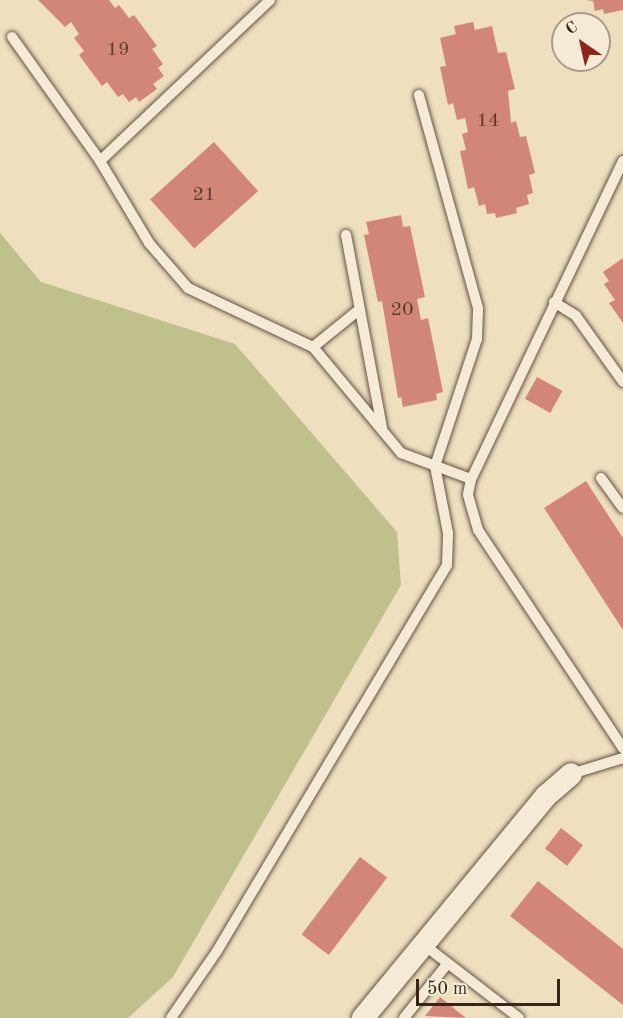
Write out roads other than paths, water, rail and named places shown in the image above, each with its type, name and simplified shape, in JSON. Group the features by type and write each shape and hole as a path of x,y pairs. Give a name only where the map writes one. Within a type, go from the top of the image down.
{"street":[{"path":"363,1018 546,796 571,774"}],"lane":[{"path":"100,161 270,0"},
{"path":"12,37 100,161 149,243 188,288 313,347 401,453 471,479"},
{"path":"171,1018 217,951 447,565 448,532 435,466 477,339 478,308 419,94"},
{"path":"623,161 471,479 468,495 478,530 623,748"},
{"path":"346,236 382,428"},
{"path":"554,302 576,316 623,382"},
{"path":"313,347 360,309"},
{"path":"602,478 623,508"},
{"path":"571,774 623,758"},
{"path":"423,944 519,1018"},
{"path":"404,1018 447,963"}]}
